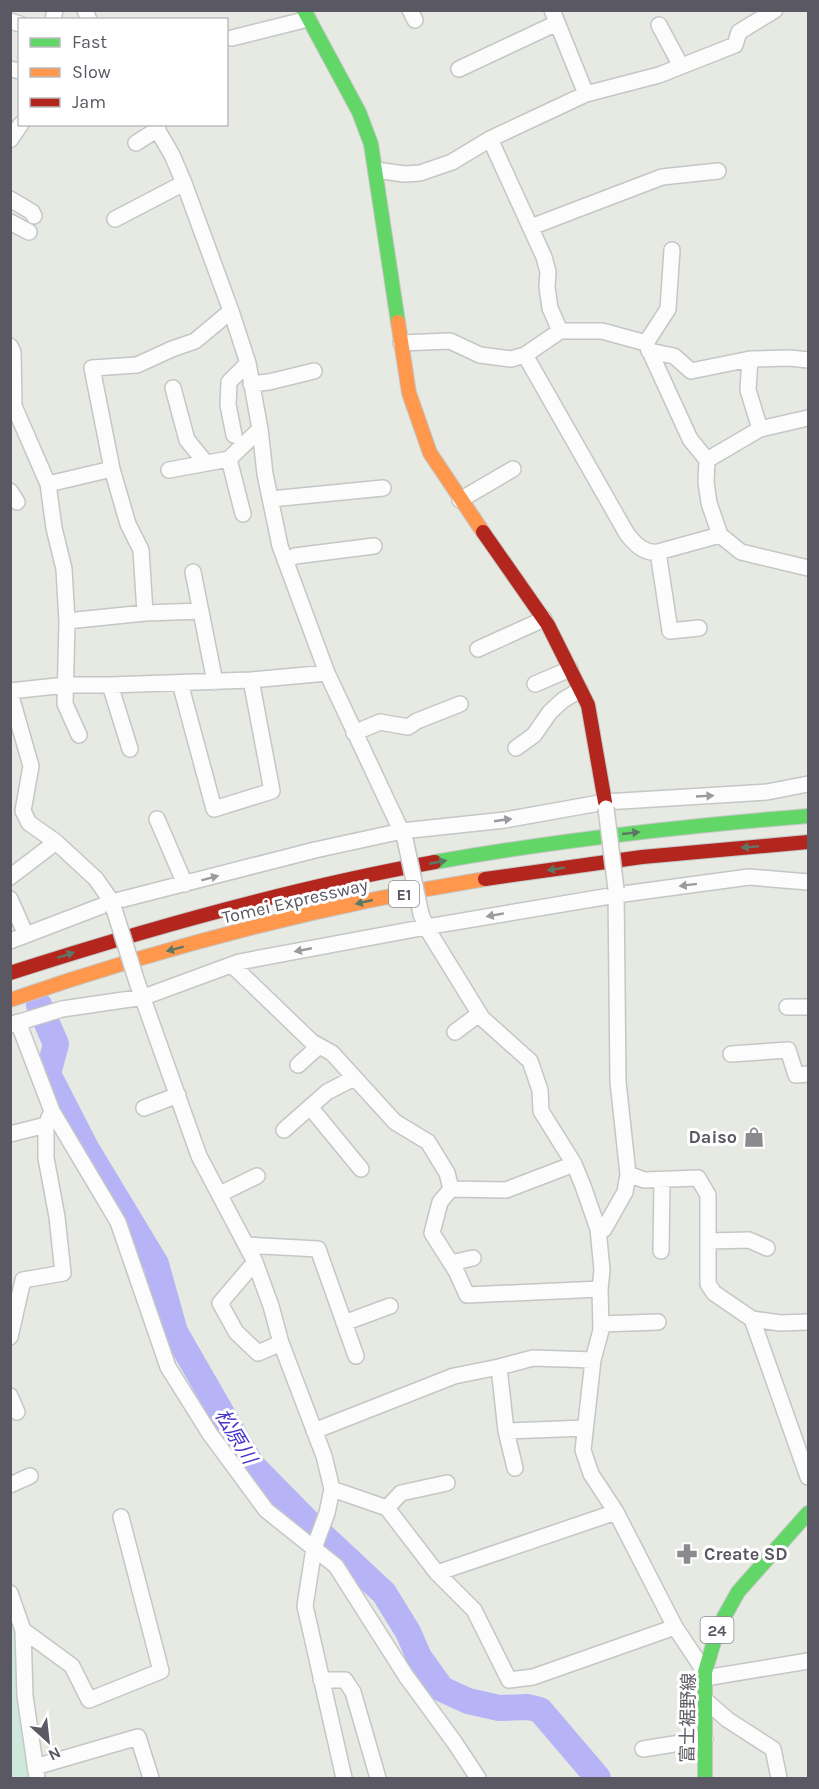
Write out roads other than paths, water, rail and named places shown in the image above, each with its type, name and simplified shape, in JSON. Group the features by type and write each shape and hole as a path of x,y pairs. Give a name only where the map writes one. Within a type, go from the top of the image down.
{"main road":[{"path":"306,15 359,112 371,144 409,393 420,427 430,453 460,500 544,619 588,705 606,805"},
{"name":"Tomei Expressway","path":"10,973 113,940 235,907 364,876 484,854 599,837 748,820 808,816"},
{"name":"Tomei Expressway","path":"10,1000 120,963 368,901 600,862 808,842"},
{"name":"富士裾野線","path":"705,1779 705,1675 718,1628 738,1592 808,1513"}],"street":[{"path":"376,170 404,174 420,172 452,162 490,139 586,94 659,75 735,45 739,32 775,10"},
{"path":"232,38 306,15"},
{"path":"459,69 554,17 586,94"},
{"path":"659,25 681,66"},
{"path":"10,140 20,126"},
{"path":"136,143 156,127 172,154 184,183 248,363 260,429 265,474 280,546 327,673 403,835 424,920 482,1018 530,1061 540,1090 541,1111 574,1164 598,1228 603,1270 600,1289 601,1330 593,1359 583,1450 591,1474 616,1512 675,1627 705,1675 808,1660"},
{"path":"490,139 544,257 548,272 547,287 550,309 560,332"},
{"path":"531,227 662,177 718,171"},
{"path":"115,219 184,183"},
{"path":"10,199 32,212 34,216"},
{"path":"10,222 29,232"},
{"path":"647,347 668,309 672,250"},
{"path":"145,613 141,550 128,524 112,469 92,368 137,365 195,341 231,311"},
{"path":"401,343 450,341 480,355 511,359 525,355 560,332 602,331 674,356 691,371 750,359 808,360"},
{"path":"10,346 13,352 14,406 48,484 54,528 64,569 67,621 65,704 79,735"},
{"path":"647,347 690,439 707,460 706,482 709,502 720,536 741,552 808,568"},
{"path":"525,355 627,534 636,545 651,553 720,536"},
{"path":"750,359 747,390 760,429"},
{"path":"234,435 228,405 229,382 248,363"},
{"path":"251,384 314,371"},
{"path":"173,388 187,440 206,463"},
{"path":"707,460 760,429 808,418"},
{"path":"169,470 229,459 260,429"},
{"path":"229,459 243,514"},
{"path":"48,484 112,469"},
{"path":"460,500 513,470"},
{"path":"271,499 383,488"},
{"path":"286,561 295,556 374,546"},
{"path":"658,552 670,631 699,628"},
{"path":"193,572 215,682"},
{"path":"67,621 145,613 201,612"},
{"path":"478,649 544,619"},
{"path":"535,684 570,669"},
{"path":"327,673 215,682 66,685 10,692 31,766 24,811 29,823 56,842 96,879 113,906 199,1156 255,1262 281,1342 324,1456 332,1490 327,1513 315,1545 305,1606 344,1779"},
{"path":"180,683 214,809 272,791 251,680"},
{"path":"110,685 130,749"},
{"path":"516,748 534,735 550,712 563,700 580,690"},
{"path":"354,733 380,722 408,727 417,721 460,704"},
{"path":"767,792 808,772"},
{"path":"10,941 185,884 315,849 606,805 767,792 808,784"},
{"path":"598,1228 604,1229 625,1192 628,1174 618,1082 616,892 606,805"},
{"path":"157,819 185,884"},
{"path":"10,877 56,842"},
{"path":"478,1779 406,1676 336,1566 315,1545 266,1510 210,1434 168,1367 118,1222 49,1118 19,1022 62,1009 144,997 232,965 424,920 616,892 749,878 808,882"},
{"path":"10,899 26,935"},
{"path":"232,965 312,1042 332,1053 395,1122 428,1142 447,1173 451,1189"},
{"path":"787,1007 808,1007"},
{"path":"455,1032 479,1014"},
{"path":"297,1065 319,1046"},
{"path":"731,1054 788,1050 796,1075 808,1074"},
{"path":"284,1130 327,1092 354,1078"},
{"path":"144,1108 178,1095"},
{"path":"310,1107 361,1169"},
{"path":"10,1134 49,1118"},
{"path":"10,1337 23,1280 63,1273 57,1217 46,1158 49,1118"},
{"path":"451,1189 506,1190 574,1164"},
{"path":"628,1174 644,1180 698,1178 708,1195 708,1284 714,1293 752,1319 780,1323 808,1322"},
{"path":"220,1194 257,1176"},
{"path":"661,1251 663,1180"},
{"path":"451,1189 440,1202 432,1233 467,1294 600,1289"},
{"path":"708,1241 749,1240 767,1248"},
{"path":"247,1245 318,1249 356,1356"},
{"path":"451,1263 473,1258"},
{"path":"255,1262 220,1303 236,1332 258,1353 281,1342"},
{"path":"344,1323 390,1306"},
{"path":"752,1319 808,1477"},
{"path":"601,1324 658,1323"},
{"path":"314,1431 454,1376 533,1358 593,1359"},
{"path":"499,1367 506,1431 515,1468"},
{"path":"10,1396 17,1412"},
{"path":"506,1431 585,1428"},
{"path":"10,1485 30,1476"},
{"path":"387,1508 401,1494 447,1483"},
{"path":"332,1490 387,1508 437,1573 474,1610 509,1680 533,1677 675,1627"},
{"path":"437,1573 616,1512"},
{"path":"23,1630 72,1666 89,1700 161,1671 121,1517"},
{"path":"10,1593 23,1630 25,1696 36,1773 138,1737 151,1779"},
{"path":"321,1680 345,1680 352,1692 378,1779"},
{"path":"705,1700 728,1720 773,1749 779,1779"},
{"path":"643,1749 705,1739"}],"waterway":[{"name":"松原川","path":"39,1005 56,1044 48,1074 86,1148 156,1264 175,1332 251,1464 308,1522 384,1593 408,1632 419,1657 442,1689 468,1701 499,1708 528,1707 540,1710 598,1778"}],"place":[{"name":"Daiso","path":"754,1137"},
{"name":"Create SD","path":"687,1554"}]}
